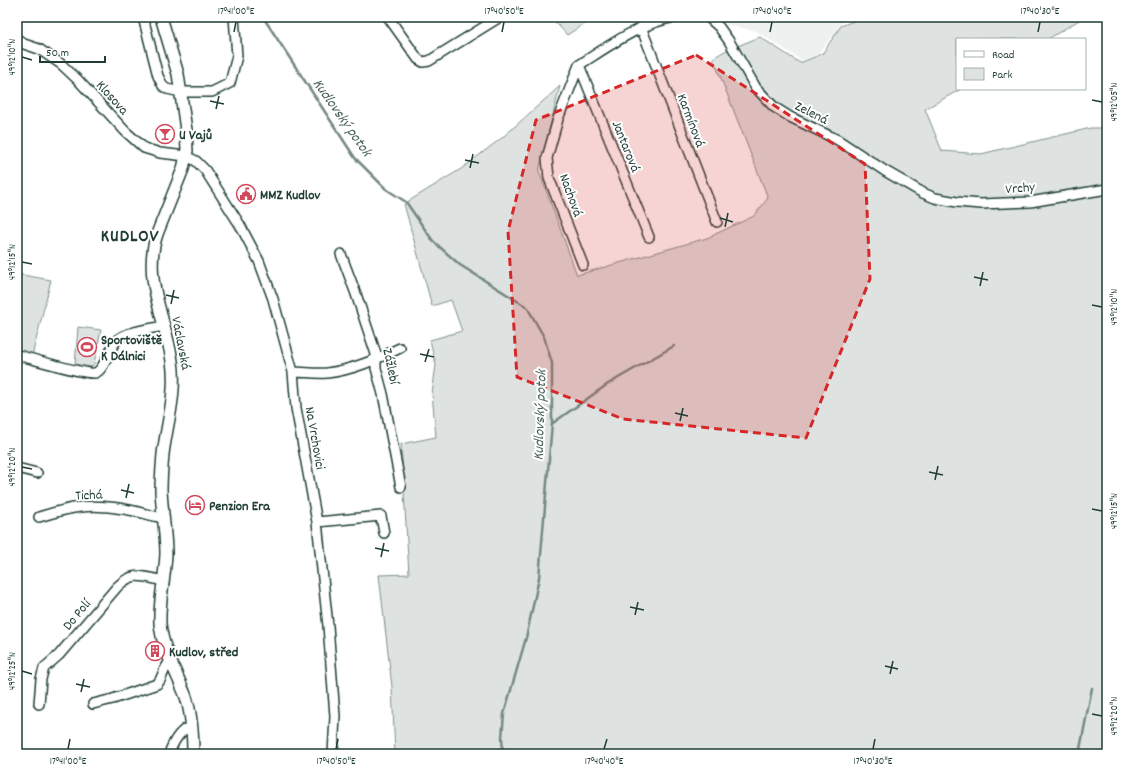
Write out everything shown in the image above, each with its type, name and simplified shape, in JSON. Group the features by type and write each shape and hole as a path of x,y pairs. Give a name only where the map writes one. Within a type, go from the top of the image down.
{"street":[{"path":"144,17 158,76 163,86 167,89 181,92 212,92 230,83 237,56 234,17"},
{"name":"Václavská","path":"161,17 173,56 181,92 187,138 186,156 183,169 153,245 151,258 153,281 172,361 174,382 163,453 161,480 166,552 160,622 164,643 186,697 192,726 193,754"},
{"path":"388,17 418,59 424,62 429,61 500,17"},
{"path":"579,65 641,27 675,17"},
{"name":"Zelená","path":"708,17 719,27 729,41 756,88 774,107 790,117 838,140 884,171 935,198"},
{"name":"Karmínová","path":"641,27 717,222"},
{"name":"Klosova","path":"19,44 39,49 61,64 78,80 125,131 144,148 160,153 186,156"},
{"name":"Jantarová","path":"579,65 650,237"},
{"name":"Nachová","path":"579,65 558,119 547,158 550,178 583,265"},
{"name":"Na Vrchovici","path":"186,156 196,161 205,170 244,232 259,261 274,298 293,372 296,408 317,522 328,626 335,716 333,754"},
{"name":"Vrchy","path":"935,198 981,204 1030,202 1107,189"},
{"name":"Zážlebí","path":"341,254 359,301 376,354 376,368 383,394 401,487"},
{"path":"17,355 94,373 101,369 108,354 117,341 125,335 164,326"},
{"path":"293,372 326,373 349,369 400,348"},
{"path":"17,468 37,473"},
{"name":"Tichá","path":"39,517 66,509 93,505 125,509 164,518"},
{"path":"317,522 381,516 384,533"},
{"name":"Do Polí","path":"40,704 41,679 44,668 59,655 117,587 125,580 134,576 164,581"},
{"path":"93,704 157,684 161,680 163,670 171,662"},
{"path":"168,754 180,734 185,729 192,726"}],"highlighted area":[{"path":"696,55 865,164 870,279 806,438 623,419 517,377 508,231 536,120"}],"shaded area":[{"path":"718,17 847,17 818,54 803,61 756,31 727,25"}],"green space":[{"path":"551,17 595,17 567,35"},
{"path":"863,17 1084,17 1050,38 956,38 956,90 959,90 925,109 942,151 981,154 1091,128 1107,128 1107,754 395,754 392,687 379,575 409,574 401,444 436,437 432,394 436,365 430,340 462,331 451,300 432,306 404,204 461,169 503,137 560,86 539,171 577,275 707,238 754,216 768,198 713,58 725,51 760,37 800,63 822,54 841,26"},
{"path":"17,274 51,280 32,356 17,352"},
{"name":"Sportoviště K Dálnici","path":"78,327 101,330 94,364 91,367 75,364"}],"waterway":[{"name":"Kudlovský potok","path":"263,17 355,158 386,189 406,202 433,241 460,265 527,307 544,337 552,363 552,423 539,578 526,638 504,714 502,737 503,754"},
{"path":"553,423 608,384 674,346"},
{"path":"1079,754 1092,688"}],"place":[{"name":"U Vajů","path":"165,134"},
{"name":"MMZ Kudlov","path":"246,194"},
{"name":"Sportoviště K Dálnici","path":"87,347"},
{"name":"Penzion Era","path":"195,505"},
{"name":"Kudlov, střed","path":"155,651"}],"district":[{"name":"KUDLOV","path":"130,235"}]}
